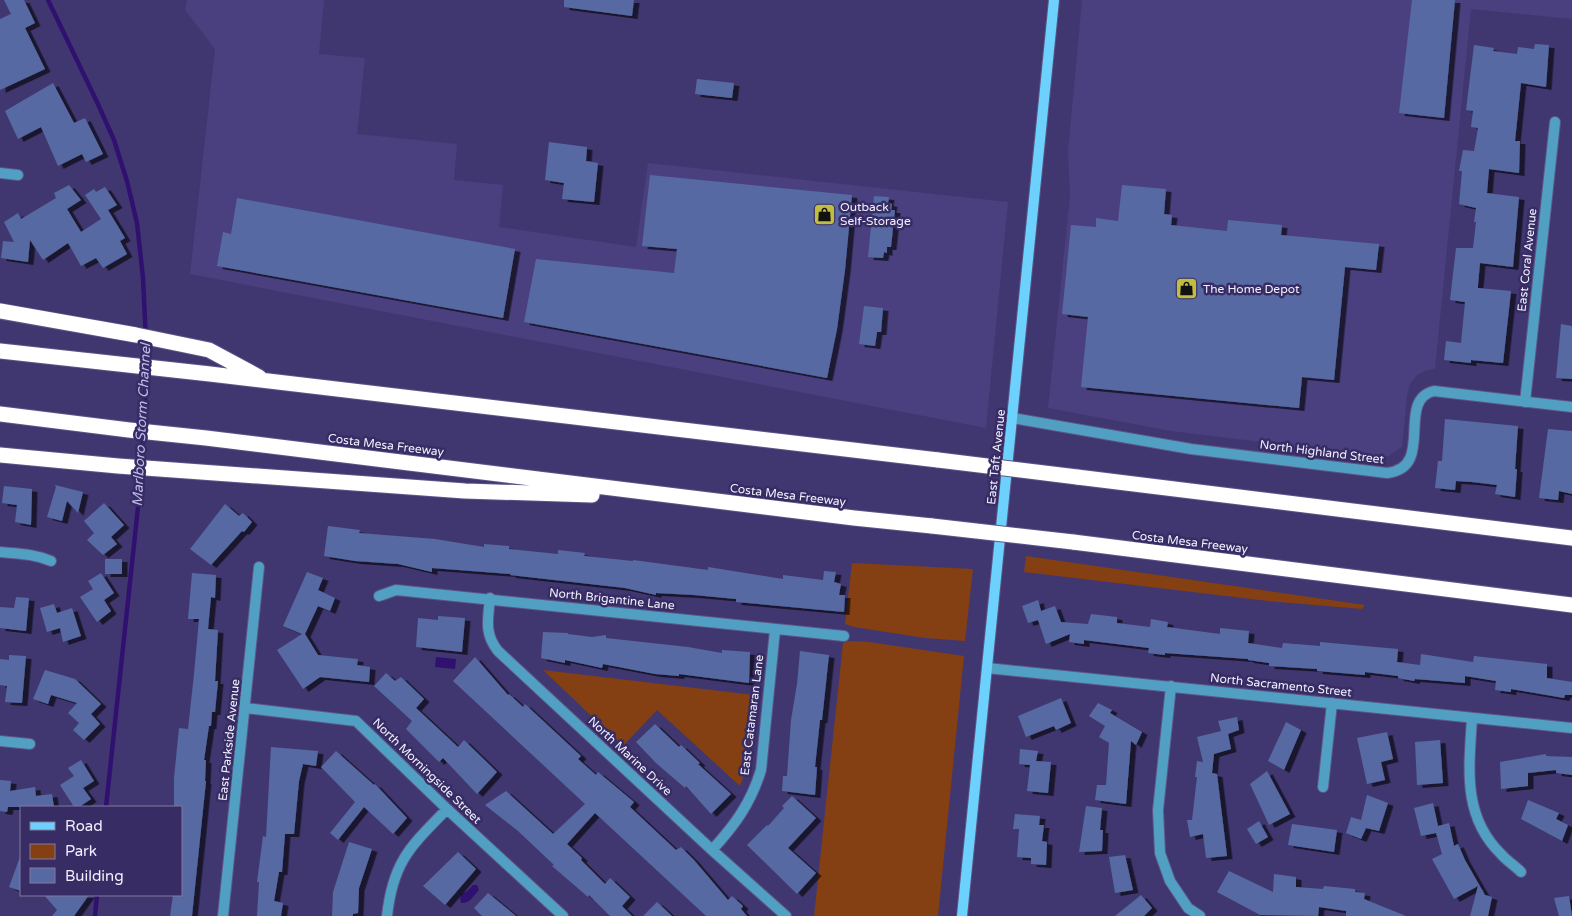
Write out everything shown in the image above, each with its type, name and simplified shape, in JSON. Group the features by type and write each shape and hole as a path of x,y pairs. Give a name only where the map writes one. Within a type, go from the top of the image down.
{"highway":[{"path":"0,311 209,350 267,381"},
{"path":"0,351 938,460 1572,538"},
{"name":"Costa Mesa Freeway","path":"0,414 686,498 1073,542 1572,605"},
{"path":"0,455 118,466 465,491 686,498"}],"main road":[{"name":"East Taft Avenue","path":"962,916 1054,0"}],"street":[{"name":"East Coral Avenue","path":"1525,402 1555,122"},
{"path":"0,173 18,176"},
{"name":"North Highland Street","path":"1012,418 1191,450 1387,473 1399,470 1408,462 1412,449 1416,409 1422,397 1428,393 1434,392 1572,407"},
{"path":"0,552 30,555 51,561"},
{"name":"East Parkside Avenue","path":"223,916 259,567"},
{"name":"North Brigantine Lane","path":"379,596 396,590 490,598 844,636"},
{"name":"North Marine Drive","path":"490,598 488,632 492,644 498,651 712,850 786,916"},
{"name":"East Catamaran Lane","path":"712,850 732,828 756,788 761,770 775,630"},
{"name":"North Sacramento Street","path":"987,668 1572,728"},
{"path":"1171,686 1158,810 1160,853 1170,881 1188,908 1200,916"},
{"path":"1323,787 1332,703"},
{"name":"North Morningside Street","path":"245,708 356,721 447,809 563,916"},
{"path":"1472,718 1469,774 1478,820 1500,854 1521,872"},
{"path":"0,741 30,744"},
{"path":"387,916 392,885 399,866 410,848 447,809"}],"shaded area":[{"name":"Outback Self-Storage","path":"187,0 324,0 319,54 365,58 357,134 457,144 454,180 503,185 499,227 636,247 648,163 1008,202 986,428 190,274 215,49 185,10"},
{"path":"1082,0 1572,0 1572,19 1471,9 1435,369 1427,370 1417,375 1410,384 1402,447 1387,457 1171,431 1048,408 1070,196 1068,151"},
{"path":"436,657 456,659 455,669 435,667"},
{"path":"473,885 477,885 479,890 469,901 461,903 461,894"}],"green space":[{"path":"1026,556 1365,605 1362,609 1268,601 1024,572"},
{"path":"852,563 973,569 965,641 925,638 845,624"},
{"path":"848,641 869,642 964,656 938,916 814,916 843,643"},
{"path":"543,670 754,695 746,768 740,786 657,710 623,746"}],"building":[{"path":"4,0 24,0 35,23 25,28 45,69 0,90 0,19 11,14"},
{"path":"564,0 634,0 632,16 564,7"},
{"path":"1412,0 1455,0 1444,118 1399,113"},
{"path":"1535,44 1549,45 1546,87 1521,83 1515,141 1520,141 1519,173 1489,169 1487,193 1519,197 1513,267 1480,263 1478,288 1511,291 1503,363 1471,360 1471,363 1444,360 1446,341 1461,343 1465,302 1450,300 1456,248 1473,248 1476,222 1474,222 1476,208 1459,204 1462,171 1459,171 1463,150 1474,151 1478,128 1471,127 1473,111 1466,110 1474,45 1494,48 1493,51 1517,54 1518,47 1534,49"},
{"path":"697,79 734,83 732,98 695,94"},
{"path":"53,83 74,123 85,118 103,154 86,162 82,154 58,166 41,127 18,139 5,111"},
{"path":"549,142 587,147 586,161 598,163 594,202 562,199 564,183 545,180"},
{"path":"650,175 852,195 837,329 827,378 524,322 536,259 674,273 677,249 642,246"},
{"path":"69,185 81,200 67,209 81,232 101,219 85,195 94,189 96,192 105,187 117,205 108,210 125,238 120,241 127,254 103,268 96,258 81,266 68,243 43,260 30,240 28,262 1,258 3,241 14,242 4,222 18,213 21,219 56,198 54,193"},
{"name":"The Home Depot","path":"1122,185 1166,189 1164,214 1172,215 1171,225 1227,231 1228,220 1282,225 1281,235 1379,244 1376,270 1345,267 1334,380 1302,377 1299,408 1081,387 1088,317 1062,314 1071,225 1096,227 1096,218 1118,221"},
{"path":"874,196 889,197 888,203 892,204 891,210 895,210 891,247 887,247 887,253 884,252 883,258 868,257"},
{"path":"237,198 515,249 503,318 217,266 223,232 231,234"},
{"path":"864,306 883,308 881,332 877,332 875,346 859,344"},
{"path":"1561,324 1572,326 1572,379 1556,378"},
{"path":"1445,419 1518,426 1515,497 1495,494 1497,485 1472,482 1456,481 1455,490 1435,488 1438,461 1442,461"},
{"path":"1548,429 1572,431 1572,494 1559,491 1558,500 1539,498"},
{"path":"55,485 83,492 78,513 67,501 62,521 47,517"},
{"path":"4,486 32,489 31,525 15,522 17,505 2,503"},
{"path":"104,503 124,525 111,537 117,544 103,555 87,540 94,533 84,521"},
{"path":"225,504 239,516 243,513 252,522 211,565 190,549"},
{"path":"328,526 360,530 359,533 435,539 484,547 484,544 509,546 509,549 558,554 558,550 585,553 584,556 633,560 708,570 708,567 783,579 783,575 823,580 824,571 836,572 834,582 841,584 839,595 845,595 844,612 736,602 736,599 694,595 656,593 656,595 625,588 511,574 432,568 432,572 398,564 355,561 324,556"},
{"path":"105,559 122,559 122,574 105,574"},
{"path":"307,572 323,578 318,590 335,598 330,611 318,606 305,634 318,655 358,659 357,665 370,667 369,682 320,677 303,689 277,650 302,634 283,626"},
{"path":"101,573 114,593 104,600 111,611 97,622 80,597 93,589 88,581"},
{"path":"192,573 216,575 215,598 211,597 208,629 218,630 215,681 218,681 215,712 212,712 204,760 206,760 206,781 192,916 170,916 173,896 182,896 182,806 174,806 174,778 179,728 188,729 199,619 188,619"},
{"path":"16,597 29,598 26,631 0,628 0,607 14,608"},
{"path":"1038,600 1041,611 1055,606 1061,622 1088,624 1091,614 1117,617 1117,623 1150,627 1151,619 1168,622 1167,627 1220,634 1220,628 1249,631 1248,643 1282,648 1283,643 1320,646 1320,642 1398,649 1397,662 1420,665 1421,654 1473,662 1474,656 1547,664 1547,678 1572,682 1572,695 1565,695 1564,698 1511,689 1511,692 1495,690 1496,681 1465,676 1465,683 1415,679 1414,681 1398,678 1398,676 1365,672 1365,675 1269,666 1269,663 1248,659 1148,653 1149,648 1084,640 1084,644 1069,642 1070,634 1046,644 1038,620 1028,623 1022,606"},
{"path":"54,604 57,613 72,608 81,636 63,642 60,628 47,632 40,608"},
{"path":"438,616 465,618 462,652 416,647 418,618 438,620"},
{"path":"543,632 568,633 592,637 606,635 606,638 688,647 722,653 722,650 750,652 749,683 679,674 679,676 655,674 603,664 602,668 565,660 565,663 541,658"},
{"path":"800,651 829,655 815,767 817,767 815,795 782,791 783,776 787,776 791,720"},
{"path":"9,655 26,656 22,703 5,702 7,686 0,685 0,659 9,660"},
{"path":"475,657 508,695 523,707 525,704 581,756 578,759 596,775 598,772 634,802 630,807 676,850 681,847 728,900 732,896 743,906 741,909 747,916 706,916 595,813 567,844 605,884 610,878 630,897 622,906 632,916 610,916 589,895 588,897 552,866 554,865 518,831 485,805 506,791 553,834 585,804 453,681"},
{"path":"45,670 75,679 101,704 91,714 100,724 84,740 73,730 79,723 68,713 77,703 51,695 48,704 33,699"},
{"path":"386,673 395,681 401,677 424,699 416,708 458,747 464,740 497,772 477,794 443,758 439,762 406,729 412,721 374,686"},
{"path":"1061,698 1071,723 1056,730 1054,726 1026,737 1018,716"},
{"path":"1098,703 1112,710 1110,713 1142,732 1136,745 1131,741 1126,804 1095,800 1097,785 1106,785 1109,743 1099,737 1105,726 1089,716"},
{"path":"1237,717 1239,730 1228,734 1231,749 1214,754 1212,773 1217,774 1227,856 1206,858 1203,834 1190,837 1187,820 1192,820 1197,761 1203,762 1197,737 1221,731 1218,721"},
{"path":"1286,722 1301,730 1284,770 1268,761"},
{"path":"655,724 679,747 681,745 700,763 698,764 731,794 711,814 686,786 685,788 656,763 636,742"},
{"path":"1387,732 1393,759 1381,762 1385,780 1367,784 1357,738"},
{"path":"1440,740 1443,783 1417,785 1415,742"},
{"path":"271,747 318,751 316,766 303,764 299,781 294,834 285,834 282,872 279,872 274,901 283,903 281,916 257,916 259,882 257,882 263,836 266,837"},
{"path":"1020,749 1038,751 1036,761 1051,762 1048,793 1027,791 1030,765 1019,764"},
{"path":"336,751 375,784 407,818 393,834 364,807 338,840 330,833 355,802 321,767"},
{"path":"1546,754 1546,756 1572,757 1572,775 1556,773 1556,770 1528,773 1528,786 1501,789 1500,762"},
{"path":"81,760 94,781 83,788 91,799 80,806 73,806 60,785 74,776 68,768"},
{"path":"1267,771 1290,814 1269,825 1250,784"},
{"path":"0,780 11,781 10,791 35,787 36,796 52,794 54,806 8,807 7,812 0,811"},
{"path":"1367,795 1388,803 1379,831 1366,828 1361,839 1346,833 1351,817 1361,820"},
{"path":"792,796 816,818 788,848 816,873 797,894 747,845 768,826 784,808 782,806"},
{"path":"1528,800 1559,813 1556,819 1568,825 1562,841 1521,819"},
{"path":"1433,803 1438,826 1449,823 1454,846 1458,844 1485,895 1492,897 1488,916 1470,916 1478,886 1454,899 1432,859 1442,854 1436,833 1421,836 1414,808"},
{"path":"1086,806 1102,808 1100,830 1103,830 1102,851 1079,852"},
{"path":"1015,814 1040,816 1039,825 1044,825 1042,841 1047,842 1046,865 1031,864 1031,858 1017,857 1019,829 1013,829"},
{"path":"1259,821 1268,837 1256,844 1247,829"},
{"path":"1292,824 1337,830 1334,852 1288,845"},
{"path":"349,842 372,849 359,888 358,913 353,914 353,916 332,916 333,892"},
{"path":"458,852 476,869 445,905 423,886"},
{"path":"1125,855 1133,890 1115,893 1109,857"},
{"path":"20,857 20,891 9,887"},
{"path":"1229,871 1273,892 1274,874 1296,877 1296,887 1323,889 1324,886 1355,889 1355,892 1365,893 1364,899 1406,916 1346,916 1346,911 1319,907 1318,916 1260,915 1217,892"},
{"path":"488,893 516,916 482,916 474,908"},
{"path":"1141,895 1152,908 1144,916 1115,916"},
{"path":"45,896 88,896 74,916 52,916 57,910"},
{"path":"1569,896 1572,916 1559,916 1554,898"},
{"path":"657,902 672,916 643,916"}],"waterway":[{"name":"Marlboro Storm Channel","path":"48,0 114,140 127,181 137,223 143,278 147,362 141,479 106,806"},
{"name":"Marlboro Storm Channel","path":"95,916 97,896"}],"place":[{"name":"Outback Self-Storage","path":"824,214"},
{"name":"The Home Depot","path":"1187,289"}]}
